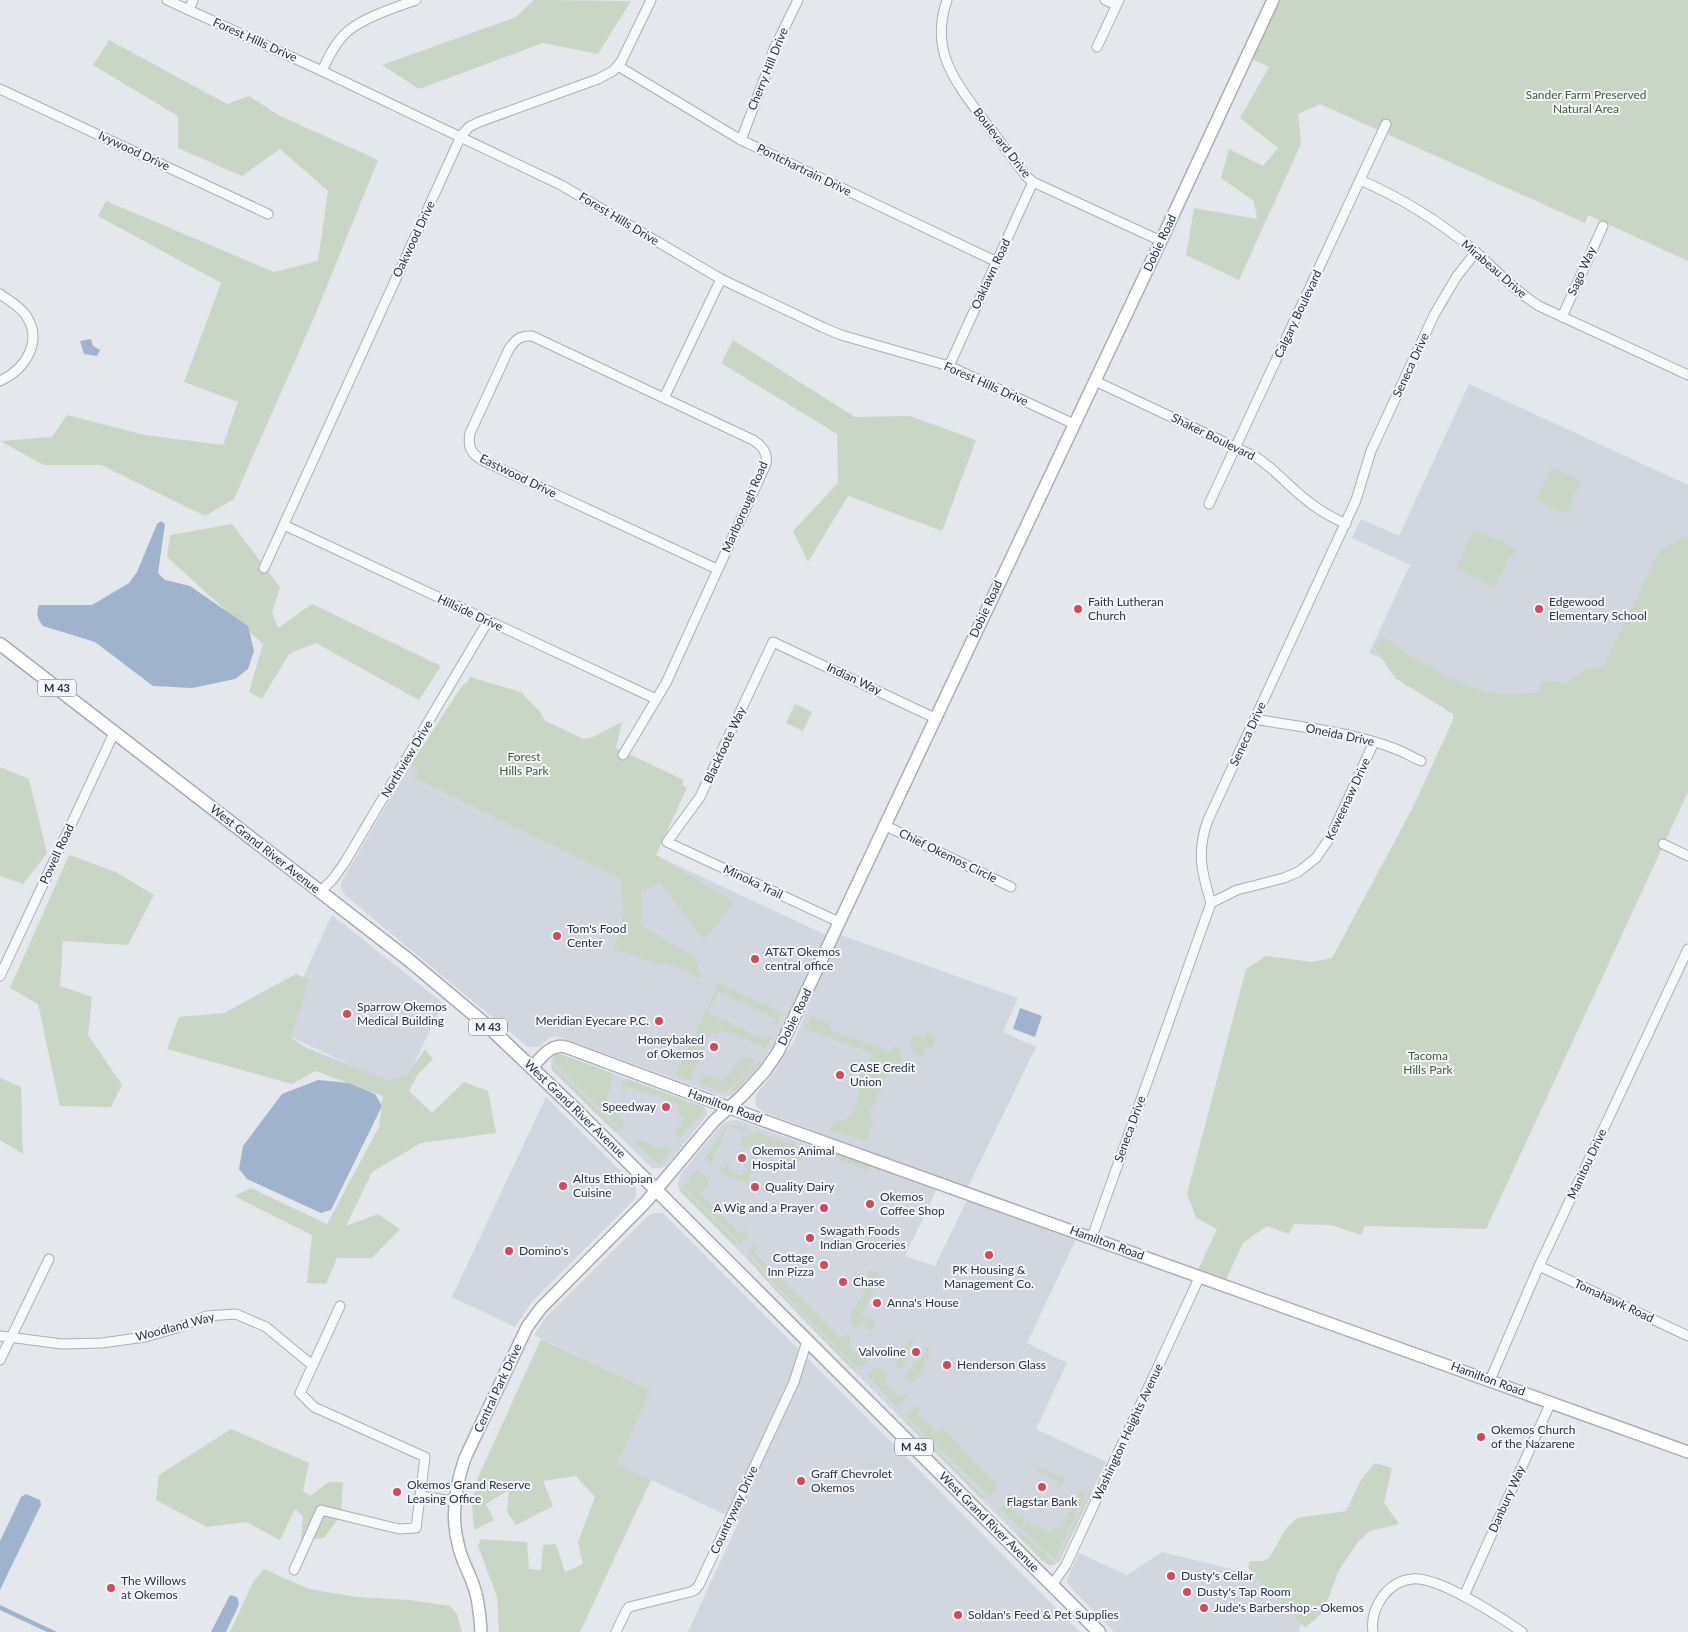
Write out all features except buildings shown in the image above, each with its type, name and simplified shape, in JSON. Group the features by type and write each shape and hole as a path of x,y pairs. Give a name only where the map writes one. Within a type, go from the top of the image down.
{"main road":[{"name":"West Grand River Avenue","path":"0,644 418,967 491,1029 657,1190 1098,1632"}],"street":[{"name":"Forest Hills Drive","path":"167,0 461,136 561,185 721,279 841,335 949,366 1074,424"},
{"path":"188,10 193,0"},
{"path":"322,71 329,56 347,31 380,13 416,0"},
{"path":"618,66 651,0"},
{"name":"Cherry Hill Drive","path":"741,140 774,49 798,0"},
{"name":"Boulevard Drive","path":"947,0 944,10 942,44 953,77 1026,177 1033,182 1161,241"},
{"path":"1097,47 1117,3 1105,0"},
{"name":"Dobie Road","path":"657,1190 714,1121 765,1071 778,1052 1161,241 1272,0"},
{"name":"Oakwood Drive","path":"264,568 461,136 469,127 479,122 598,79 607,75 618,66"},
{"name":"Pontchartrain Drive","path":"618,66 741,140 997,262"},
{"name":"Ivywood Drive","path":"0,89 268,214"},
{"name":"Calgary Boulevard","path":"1209,504 1386,124"},
{"name":"Mirabeau Drive","path":"1360,180 1392,194 1450,231 1529,300 1688,375"},
{"name":"Oaklawn Road","path":"949,366 1033,182"},
{"name":"Sago Way","path":"1562,317 1603,226"},
{"name":"Seneca Drive","path":"1092,1238 1211,903 1201,865 1202,838 1208,820 1346,524 1356,500 1371,451 1434,316 1457,276 1476,252"},
{"path":"664,398 721,279"},
{"path":"0,294 24,313 29,321 32,337 31,349 19,369 0,381"},
{"name":"Eastwood Drive","path":"664,398 532,336 524,336 514,341 509,349 470,433 468,445 473,454 486,462 717,569"},
{"name":"Shaker Boulevard","path":"1095,381 1236,446 1266,463 1316,508 1346,524"},
{"name":"Marlborough Road","path":"623,755 666,683 767,460 761,445 753,440 664,398"},
{"name":"Hillside Drive","path":"284,525 656,699"},
{"name":"Northview Drive","path":"320,892 343,866 488,621"},
{"name":"Indian Way","path":"773,642 935,718"},
{"name":"Blackfoote Way","path":"667,842 700,797 773,642"},
{"name":"Oneida Drive","path":"1255,719 1374,742 1393,748 1421,761"},
{"name":"Powell Road","path":"0,976 114,733"},
{"name":"Keweenaw Drive","path":"1211,903 1237,890 1284,878 1298,872 1316,858 1331,836 1374,742"},
{"name":"Chief Okemos Circle","path":"884,826 1011,888"},
{"name":"Minoka Trail","path":"667,842 839,922"},
{"path":"1663,844 1688,856"},
{"name":"Manitou Drive","path":"1490,1380 1539,1266 1688,949"},
{"name":"Hamilton Road","path":"532,1067 551,1048 563,1046 729,1108 1688,1452"},
{"name":"Central Park Drive","path":"481,1632 478,1601 459,1548 454,1526 454,1501 465,1458 530,1322 541,1308 657,1190"},
{"path":"0,1360 49,1259"},
{"name":"Tomahawk Road","path":"1539,1266 1688,1336"},
{"name":"Washington Heights Avenue","path":"1052,1585 1066,1565 1200,1276"},
{"path":"294,1570 321,1510 399,1529 409,1530 416,1528 425,1457 314,1407 300,1393 340,1306"},
{"name":"Woodland Way","path":"0,1336 62,1344 102,1343 145,1337 180,1327 206,1316 236,1314 266,1328 312,1365"},
{"name":"Countryway Drive","path":"616,1632 626,1611 630,1608 690,1592 699,1585 794,1382 807,1341"},
{"name":"Danbury Way","path":"1464,1596 1551,1402"},
{"path":"420,1496 454,1501"},
{"path":"1374,1632 1373,1616 1378,1604 1389,1590 1404,1580 1414,1579 1426,1581 1464,1596 1522,1632"}],"shaded area":[{"name":"Edgewood Elementary School","path":"1469,384 1688,485 1688,792 1685,798 1369,653 1410,565 1352,538 1361,519 1399,536"},
{"path":"411,764 646,874 655,855 828,936 775,1042 761,1064 732,1095 724,1097 557,1036 549,1038 539,1047 528,1047 346,896 341,889 342,880"},
{"path":"332,915 443,1003 402,1089 278,1031"},
{"path":"838,934 1018,998 1003,1032 1036,1047 967,1189 764,1112 756,1106 755,1098 758,1092 775,1071 794,1041"},
{"path":"557,1054 704,1107 707,1115 667,1165 661,1168 652,1168 552,1070 551,1061"},
{"path":"546,1097 633,1183 636,1195 634,1200 532,1302 515,1327 452,1297"},
{"path":"737,1120 828,1152 872,1164 938,1187 905,1256 935,1266 968,1198 1077,1237 1027,1343 1067,1363 1036,1429 1106,1462 1058,1563 1052,1565 1044,1562 831,1348 680,1191 678,1184 680,1175 722,1124"},
{"path":"654,1213 663,1213 1080,1632 688,1632 739,1521 617,1464 651,1390 534,1335 547,1316 648,1216"},
{"path":"1162,1552 1317,1592 1298,1632 1114,1632 1067,1582 1079,1553 1127,1575"}],"green space":[{"path":"534,0 631,1 598,54 543,43 419,89 382,65 516,17"},
{"name":"Sander Farm Preserved Natural Area","path":"1278,0 1688,0 1688,261 1588,215 1585,223 1320,104 1298,114 1301,144 1239,280 1186,255 1194,208 1257,219 1254,201 1221,178 1229,149 1263,166 1278,148 1240,118 1269,67 1250,58"},
{"path":"109,40 227,104 249,96 280,116 378,160 316,313 234,499 205,516 101,465 44,465 0,441 52,437 67,415 145,435 223,445 238,402 184,382 221,283 98,216 106,201 274,272 318,261 328,191 280,149 242,176 178,148 178,116 93,65"},
{"path":"733,340 855,417 910,416 976,440 942,531 848,496 808,562 793,531 838,483 837,434 721,363"},
{"path":"1552,467 1581,481 1566,514 1536,500"},
{"path":"232,524 280,587 272,613 278,628 312,604 441,666 419,700 316,643 289,654 262,699 249,692 263,644 167,557 170,535"},
{"path":"1474,529 1516,548 1513,556 1510,555 1495,587 1456,568"},
{"name":"Tacoma Hills Park","path":"1683,537 1688,540 1688,792 1486,1229 1365,1226 1361,1235 1331,1225 1294,1224 1289,1234 1267,1226 1243,1243 1226,1280 1198,1270 1217,1229 1196,1218 1187,1194 1246,969 1266,956 1312,962 1332,958 1412,809 1453,720 1453,714 1395,678 1374,646 1382,637 1410,656 1444,674 1470,687 1486,692 1508,694 1537,693 1542,681 1567,683 1585,670 1605,664 1659,551"},
{"name":"Forest Hills Park","path":"470,677 521,692 541,713 544,720 583,739 593,737 622,722 616,748 684,780 682,785 687,788 656,855 734,902 704,940 660,883 641,891 641,925 695,957 701,979 666,962 660,965 614,949 624,912 621,879 413,777 418,768 411,764 464,683 466,684"},
{"path":"795,704 812,712 803,731 786,723"},
{"path":"0,767 29,779 47,853 23,884 0,876"},
{"path":"69,855 116,872 154,895 128,945 63,941 60,986 92,997 88,1035 122,1085 111,1107 60,1106 38,1004 10,988"},
{"path":"296,974 309,980 291,1038 307,1048 387,1080 407,1075 425,1049 433,1059 418,1074 409,1091 432,1113 464,1082 488,1091 496,1133 421,1143 372,1172 346,1226 378,1214 400,1229 372,1258 337,1258 326,1284 307,1283 312,1235 234,1196 251,1188 327,1224 379,1127 383,1096 316,1071 292,1084 167,1049 179,1017 224,1013"},
{"path":"719,983 782,1013 776,1026 777,1019 718,991 708,1013 767,1040 770,1035 773,1036 764,1049 762,1049 760,1045 720,1030 718,1034 711,1032 702,1053 704,1055 701,1055 690,1080 675,1075"},
{"path":"811,1016 830,1024 830,1030 890,1052 892,1046 897,1047 901,1052 902,1062 894,1061 868,1117 874,1120 866,1141 830,1130 834,1123 845,1119 854,1111 858,1098 860,1065 866,1066 872,1053 805,1029"},
{"path":"927,1032 935,1038 935,1043 932,1049 926,1047 921,1057 913,1052 910,1044 914,1035 924,1038"},
{"path":"560,1054 610,1072 612,1077 607,1103 623,1120 624,1127 621,1130 552,1060 555,1055"},
{"path":"742,1058 756,1059 742,1077 729,1089 723,1091 699,1083 704,1075 722,1081"},
{"path":"759,1060 762,1063 736,1091 732,1089"},
{"path":"551,1064 619,1131 614,1131 552,1070"},
{"path":"0,1078 21,1087 23,1154 0,1140"},
{"path":"629,1080 704,1107 702,1114 679,1139 676,1136 676,1131 684,1119 677,1112 680,1108 675,1103 671,1106 658,1094 655,1096 625,1086 626,1091 624,1091 621,1088 623,1083"},
{"path":"727,1125 749,1130 742,1131 728,1126 711,1163 708,1164 704,1159"},
{"path":"757,1132 807,1150 806,1154 798,1162 786,1162 782,1161 784,1154 762,1146 747,1184 721,1173 721,1167 725,1168 727,1165 730,1166 729,1170 742,1176 754,1151 740,1145 742,1138"},
{"path":"639,1140 647,1142 657,1150 665,1146 671,1150 659,1164 635,1143"},
{"path":"823,1152 828,1152 872,1164 868,1171"},
{"path":"697,1169 708,1181 707,1186 700,1194 740,1234 745,1229 748,1233 747,1237 740,1243 683,1186"},
{"path":"679,1187 738,1244 732,1243 680,1191"},
{"path":"755,1245 758,1247 754,1252 840,1337 846,1334 851,1338 848,1345 862,1359 868,1355 869,1358 860,1370 790,1300 748,1252"},
{"path":"748,1254 779,1292 858,1371 853,1370 776,1291 749,1260"},
{"path":"869,1270 879,1273 880,1276 862,1314 875,1321 871,1331 862,1323 857,1328 854,1327 850,1319 867,1286"},
{"path":"541,1339 651,1390 617,1464 651,1480 580,1632 499,1632 497,1597 478,1546 481,1539 527,1542 529,1569 541,1570 543,1545 556,1544 565,1572 583,1564 578,1542 595,1497 576,1476 543,1481 553,1506 516,1525 507,1512 509,1490 486,1504 494,1520 474,1530 472,1505 476,1482"},
{"path":"912,1340 913,1343 907,1354 909,1356 902,1367 898,1368 896,1364 907,1342"},
{"path":"922,1348 929,1349 930,1354 917,1379 910,1382 906,1376 917,1360 920,1361 926,1350"},
{"path":"875,1366 888,1374 884,1382 901,1398 905,1394 908,1395 897,1407 867,1376"},
{"path":"917,1407 921,1408 917,1414 936,1432 943,1429 996,1483 996,1490 989,1496 905,1415"},
{"path":"904,1418 985,1498 980,1497 906,1423"},
{"path":"231,1429 309,1463 303,1491 310,1496 329,1482 343,1482 341,1515 324,1538 301,1540 303,1516 295,1509 280,1540 246,1522 207,1527 156,1500 159,1475"},
{"path":"1375,1463 1392,1468 1384,1503 1399,1524 1370,1531 1358,1542 1339,1570 1323,1612 1305,1628 1248,1568 1250,1561 1263,1561 1270,1557 1287,1527 1297,1518 1346,1511 1361,1480"},
{"path":"1039,1468 1065,1480 1060,1487 1057,1486 1059,1482 1037,1471"},
{"path":"1080,1490 1086,1493 1055,1559 1022,1530 1028,1522 1051,1534 1054,1527 1061,1529"},
{"path":"1090,1490 1091,1495 1059,1562 1057,1561"},
{"path":"1008,1501 1014,1502 1010,1508 1019,1516 1024,1514 1022,1520 1025,1521 1020,1528 1000,1509"},
{"path":"1020,1532 1056,1564 1049,1565 1044,1562 1017,1535"},
{"path":"264,1569 309,1589 356,1597 410,1600 450,1606 457,1614 462,1632 230,1632 253,1582"}],"water":[{"path":"91,339 93,346 100,350 97,356 84,354 80,341"},
{"path":"161,521 165,524 158,573 165,580 190,586 248,626 254,651 248,669 235,679 192,688 153,686 95,642 43,626 39,621 37,613 39,605 92,605 129,583 137,572 157,524"},
{"path":"1020,1008 1042,1016 1035,1037 1013,1029"},
{"path":"318,1080 349,1083 375,1094 382,1106 331,1210 321,1213 247,1179 239,1169 243,1146 282,1094"},
{"path":"26,1494 40,1500 41,1505 0,1590 0,1541 21,1497"},
{"path":"230,1595 237,1597 239,1603 226,1632 211,1632"},
{"path":"0,1605 57,1632 47,1632 0,1610"}],"place":[{"name":"Faith Lutheran Church","path":"1078,609"},
{"name":"Edgewood Elementary School","path":"1539,609"},
{"name":"Tom's Food Center","path":"557,936"},
{"name":"AT&T Okemos central office","path":"755,959"},
{"name":"Sparrow Okemos Medical Building","path":"347,1014"},
{"name":"Meridian Eyecare P.C.","path":"659,1021"},
{"name":"Honeybaked of Okemos","path":"714,1047"},
{"name":"CASE Credit Union","path":"840,1075"},
{"name":"Speedway","path":"666,1107"},
{"name":"Okemos Animal Hospital","path":"742,1158"},
{"name":"Altus Ethiopian Cuisine","path":"563,1186"},
{"name":"Quality Dairy","path":"755,1187"},
{"name":"Okemos Coffee Shop","path":"870,1204"},
{"name":"A Wig and a Prayer","path":"824,1208"},
{"name":"Swagath Foods Indian Groceries","path":"810,1238"},
{"name":"Domino's","path":"509,1251"},
{"name":"PK Housing & Management Co.","path":"989,1255"},
{"name":"Cottage Inn Pizza","path":"824,1265"},
{"name":"Chase","path":"843,1282"},
{"name":"Anna's House","path":"877,1303"},
{"name":"Valvoline","path":"916,1352"},
{"name":"Henderson Glass","path":"947,1365"},
{"name":"Okemos Church of the Nazarene","path":"1481,1437"},
{"name":"Graff Chevrolet Okemos","path":"801,1481"},
{"name":"Flagstar Bank","path":"1042,1487"},
{"name":"Okemos Grand Reserve Leasing Office","path":"397,1492"},
{"name":"Dusty's Cellar","path":"1171,1576"},
{"name":"The Willows at Okemos","path":"111,1588"},
{"name":"Dusty's Tap Room","path":"1187,1592"},
{"name":"Jude's Barbershop - Okemos","path":"1204,1608"},
{"name":"Soldan's Feed & Pet Supplies","path":"958,1615"}]}
